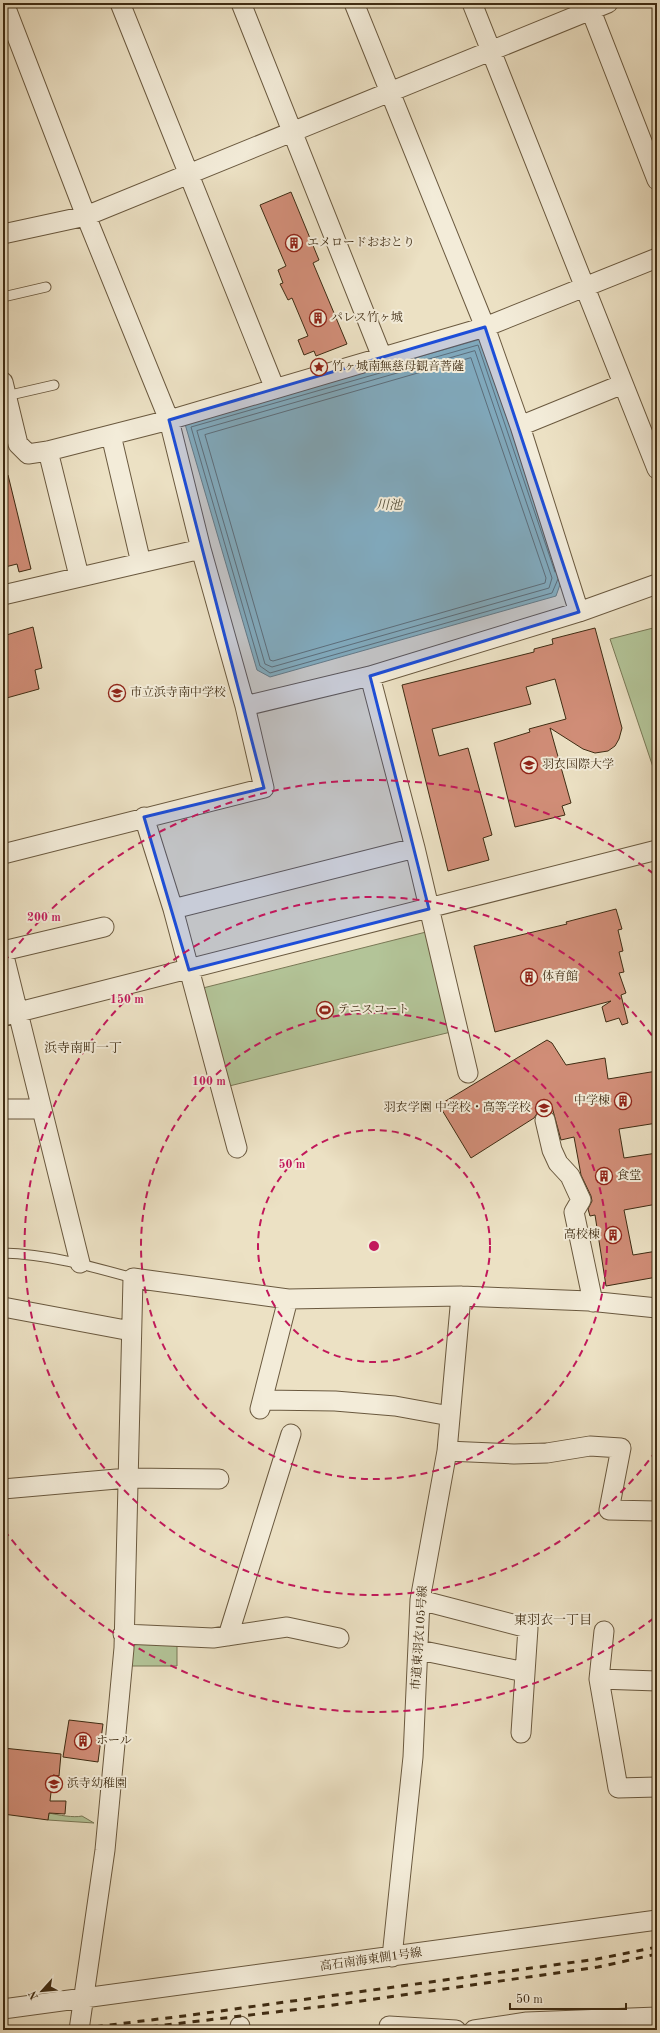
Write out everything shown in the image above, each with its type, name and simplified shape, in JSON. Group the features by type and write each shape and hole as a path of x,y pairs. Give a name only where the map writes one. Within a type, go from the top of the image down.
{"street":[{"path":"3,854 144,817 264,788 245,706 200,549 169,420 86,216 4,3"},
{"path":"120,3 275,388"},
{"path":"241,3 382,357"},
{"path":"354,3 485,327 520,426 579,612"},
{"path":"472,3 657,469"},
{"path":"3,234 86,216 491,50 589,6 608,3"},
{"path":"589,6 657,180"},
{"path":"5,389 10,446 28,454 48,451 169,420 485,327 657,258"},
{"path":"520,426 623,384"},
{"path":"111,435 141,562"},
{"path":"48,451 79,576"},
{"path":"3,595 79,576 200,549"},
{"path":"245,706 370,676 579,612 657,584"},
{"path":"370,676 415,848 468,1073"},
{"path":"144,817 173,909 237,1148"},
{"path":"173,909 415,848"},
{"path":"10,1015 657,850"},
{"path":"80,1263 42,1109 10,1015 3,952 104,927"},
{"path":"3,1109 42,1109"},
{"path":"545,1120 552,1150 558,1163 570,1176 581,1200 574,1212 593,1302"},
{"path":"79,2030 85,1998 104,1850 124,1648 123,1634 133,1278 288,1298 460,1296 593,1302 657,1308"},
{"name":"市道東羽衣105号線","path":"392,1957 413,1757 419,1650 420,1600 447,1451 460,1296"},
{"path":"288,1298 261,1404 335,1401 395,1406 450,1416"},
{"path":"3,1306 131,1332"},
{"path":"228,1636 291,1434"},
{"path":"447,1451 514,1454 547,1453 590,1446 621,1448 609,1510 657,1511"},
{"path":"3,1490 128,1478 219,1479"},
{"path":"420,1600 528,1628 521,1733"},
{"path":"123,1634 213,1638 287,1627 339,1638"},
{"path":"604,1631 599,1679 618,1788 657,1787"},
{"path":"419,1650 525,1672"},
{"path":"599,1679 657,1682"},
{"name":"高石南海東側1号線","path":"3,2009 657,1920"},
{"path":"474,2030 528,2022 562,2025 657,2017"},
{"path":"389,2030 389,2026 456,2030"}],"lane":[{"path":"3,297 46,287"},
{"path":"5,389 54,385"},
{"path":"3,1253 51,1258 80,1263 133,1278"}],"highlighted area":[{"path":"485,327 579,612 370,676 429,909 189,970 144,817 264,788 169,420"}],"green space":[{"path":"657,627 657,779 610,639"},
{"name":"テニスコート","path":"430,931 455,1031 221,1088 195,990"},
{"path":"127,1643 177,1645 177,1666 127,1666"},
{"path":"49,1813 79,1817 82,1816 94,1823 48,1820"}],"water":[{"name":"川池","path":"481,339 562,579 556,596 270,677 257,670 185,424"}],"building":[{"path":"291,192 319,260 313,263 347,344 316,356 314,351 304,355 298,340 308,336 292,298 288,300 280,284 283,283 278,270 286,266 260,205"},
{"path":"3,475 8,475 31,569 19,572 17,564 5,567 3,560"},
{"path":"33,627 42,668 35,670 39,689 3,699 3,636"},
{"path":"595,628 622,728 615,746 608,751 595,753 583,749 550,728 571,803 562,806 565,815 515,827 494,743 530,732 529,729 566,719 555,679 526,687 531,704 432,729 439,756 468,748 492,835 483,838 489,860 448,871 402,685 534,652 534,649 553,644 552,639"},
{"name":"体育館","path":"616,909 622,929 618,930 623,951 619,952 624,972 619,973 626,993 621,995 628,1023 622,1025 619,1018 606,1022 602,1007 611,1001 495,1032 474,946 567,924 566,922"},
{"path":"547,1040 552,1043 566,1065 605,1058 608,1079 657,1071 657,1123 619,1129 624,1158 657,1153 657,1204 624,1210 633,1255 657,1251 657,1277 606,1286 595,1215 590,1216 588,1209 592,1201 591,1196 581,1175 574,1137 561,1140 552,1107 538,1112 534,1118 471,1158 439,1105"},
{"name":"ホール","path":"69,1720 103,1724 98,1762 63,1757"},
{"path":"3,1748 61,1754 59,1776 53,1775 50,1801 66,1801 65,1814 49,1813 48,1820 3,1814"}],"railway":[{"path":"68,2030 184,2016 597,1959 657,1947"},
{"path":"123,2030 326,2006 598,1967 657,1954"}],"place":[{"name":"エメロードおおとり","path":"294,243"},
{"name":"パレス竹ヶ城","path":"318,318"},
{"name":"竹ヶ城南無慈母観音菩薩","path":"319,367"},
{"name":"市立浜寺南中学校","path":"117,693"},
{"name":"羽衣国際大学","path":"529,765"},
{"name":"体育館","path":"529,977"},
{"name":"テニスコート","path":"325,1010"},
{"name":"中学棟","path":"623,1101"},
{"name":"羽衣学園 中学校・高等学校","path":"544,1108"},
{"name":"食堂","path":"604,1176"},
{"name":"高校棟","path":"613,1235"},
{"name":"ホール","path":"83,1741"},
{"name":"浜寺幼稚園","path":"54,1784"}],"district":[{"name":"浜寺南町一丁","path":"83,1048"},
{"name":"東羽衣一丁目","path":"553,1620"}]}
